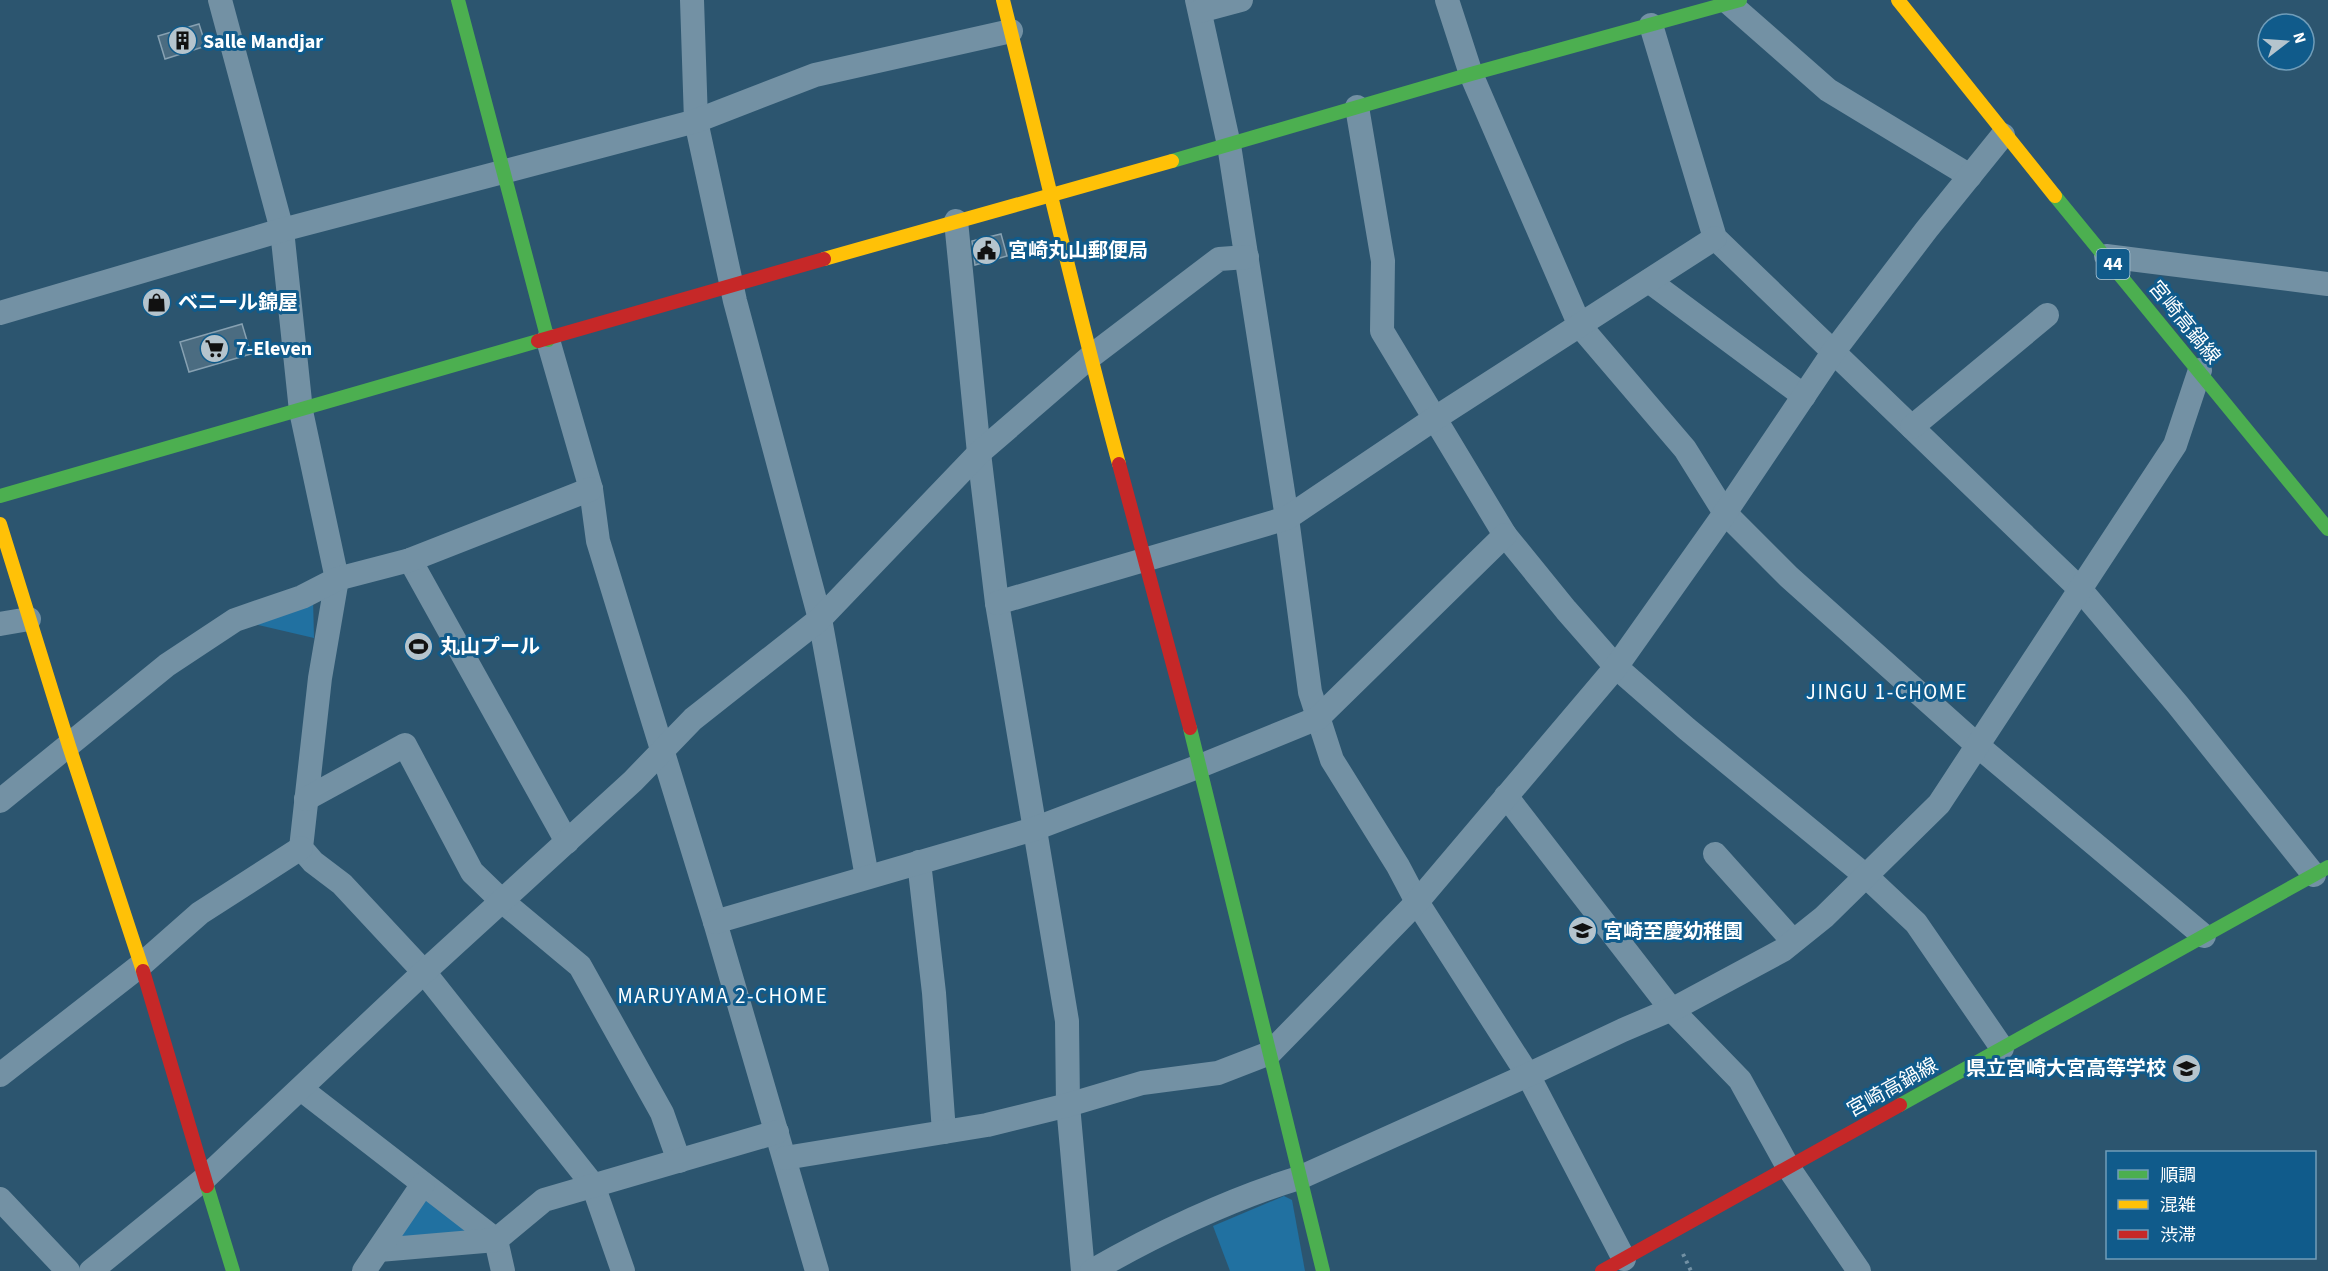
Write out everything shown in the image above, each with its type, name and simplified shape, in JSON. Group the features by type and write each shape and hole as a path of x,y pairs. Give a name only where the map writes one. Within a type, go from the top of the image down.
{"street":[{"path":"220,0 282,230 301,411 337,579 320,678 301,848 313,862 342,884 424,972 593,1185 623,1271"},
{"path":"458,0 548,340 591,489 598,541 715,922 817,1271"},
{"path":"692,0 696,121 732,285 820,619 867,878"},
{"path":"1003,0 1053,196 1090,357 1200,766 1323,1271"},
{"path":"1241,0 1198,6 1229,145 1287,518 1310,692 1332,760 1398,866 1417,902 1528,1075 1624,1259"},
{"path":"1447,0 1471,74 1580,326 1685,449 1725,513 1789,577 1978,746 2204,936"},
{"name":"宮崎高鍋線","path":"1898,0 2003,135 2106,256 2328,529"},
{"path":"0,496 956,221 1053,196 1229,145 1471,74 1649,17 1734,2 1828,90 1970,176"},
{"path":"1649,17 1715,238 2080,589 2321,871"},
{"path":"0,313 282,230 696,121 815,75 1011,31"},
{"path":"1357,107 1383,261 1382,331 1505,535 1616,667 1687,729 1867,877 1916,923 2002,1048"},
{"path":"785,1158 987,1125 1068,1105 1142,1083 1218,1073 1270,1053 1417,902 1616,667 1725,513 1834,351 2003,135"},
{"path":"956,221 979,453 997,603 1066,1021 1068,1105 1083,1271"},
{"path":"997,603 1287,518 1434,419 1715,238"},
{"path":"2106,256 2328,284"},
{"path":"91,1271 204,1179 424,972 633,781 693,719 820,619 979,453 1090,357 1219,259 1247,257"},
{"path":"1649,281 1804,396"},
{"path":"1912,427 2047,315"},
{"path":"1092,1271 1126,1251 1260,1190 1299,1178 1671,1009 1783,950 1824,917 1939,804 2175,445 2200,370"},
{"path":"0,801 167,665 235,620 302,597 337,579 410,560 591,489"},
{"path":"0,524 69,746 141,965 233,1271"},
{"path":"715,922 1035,829 1318,718 1505,535"},
{"path":"410,560 567,842"},
{"path":"0,624 29,619"},
{"path":"306,799 405,746 472,872 502,901 580,966 662,1113 679,1161"},
{"path":"1506,796 1671,1009 1740,1080 1788,1167 1859,1271"},
{"path":"0,1075 141,965 200,913 301,848"},
{"path":"1715,854 1793,942"},
{"path":"919,862 934,993 944,1132"},
{"name":"宮崎高鍋線","path":"1602,1271 2321,871"},
{"path":"301,1089 496,1240 502,1271"},
{"path":"379,1250 496,1240 544,1200 777,1132"},
{"path":"364,1271 423,1184"},
{"path":"0,1199 68,1271"}],"shaded area":[{"path":"313,599 314,638 245,622"},
{"path":"427,1195 479,1233 393,1242"},
{"path":"1284,1196 1292,1200 1305,1271 1230,1271 1213,1226"}],"building":[{"name":"Salle Mandjar","path":"199,24 206,46 165,59 158,36"},
{"name":"宮崎丸山郵便局","path":"1001,234 1007,256 975,265 972,241"},
{"name":"7-Eleven","path":"242,324 251,354 189,372 180,342"}],"traffic: fast":[{"path":"458,0 548,340"},
{"path":"1172,161 1471,74 1740,0"},
{"path":"2055,196 2328,529"},
{"path":"0,496 538,341"},
{"path":"1190,728 1323,1271"},
{"path":"1900,1105 2328,867"},
{"path":"207,1186 233,1271"}],"traffic: slow":[{"path":"1003,0 1119,464"},
{"path":"1898,0 2055,196"},
{"path":"824,259 1172,161"},
{"path":"0,524 69,746 143,971"}],"traffic: jam":[{"path":"538,341 824,259"},
{"path":"1119,464 1190,728"},
{"path":"143,971 207,1186"},
{"path":"1602,1271 1900,1105"}],"place":[{"name":"Salle Mandjar","path":"182,41"},
{"name":"宮崎丸山郵便局","path":"987,250"},
{"name":"ベニール錦屋","path":"157,302"},
{"name":"7-Eleven","path":"215,348"},
{"name":"丸山プール","path":"419,646"},
{"name":"宮崎至慶幼稚園","path":"1582,931"},
{"name":"県立宮崎大宮高等学校","path":"2187,1068"}],"district":[{"name":"JINGU 1-CHOME","path":"1887,692"},
{"name":"MARUYAMA 2-CHOME","path":"723,996"}]}
